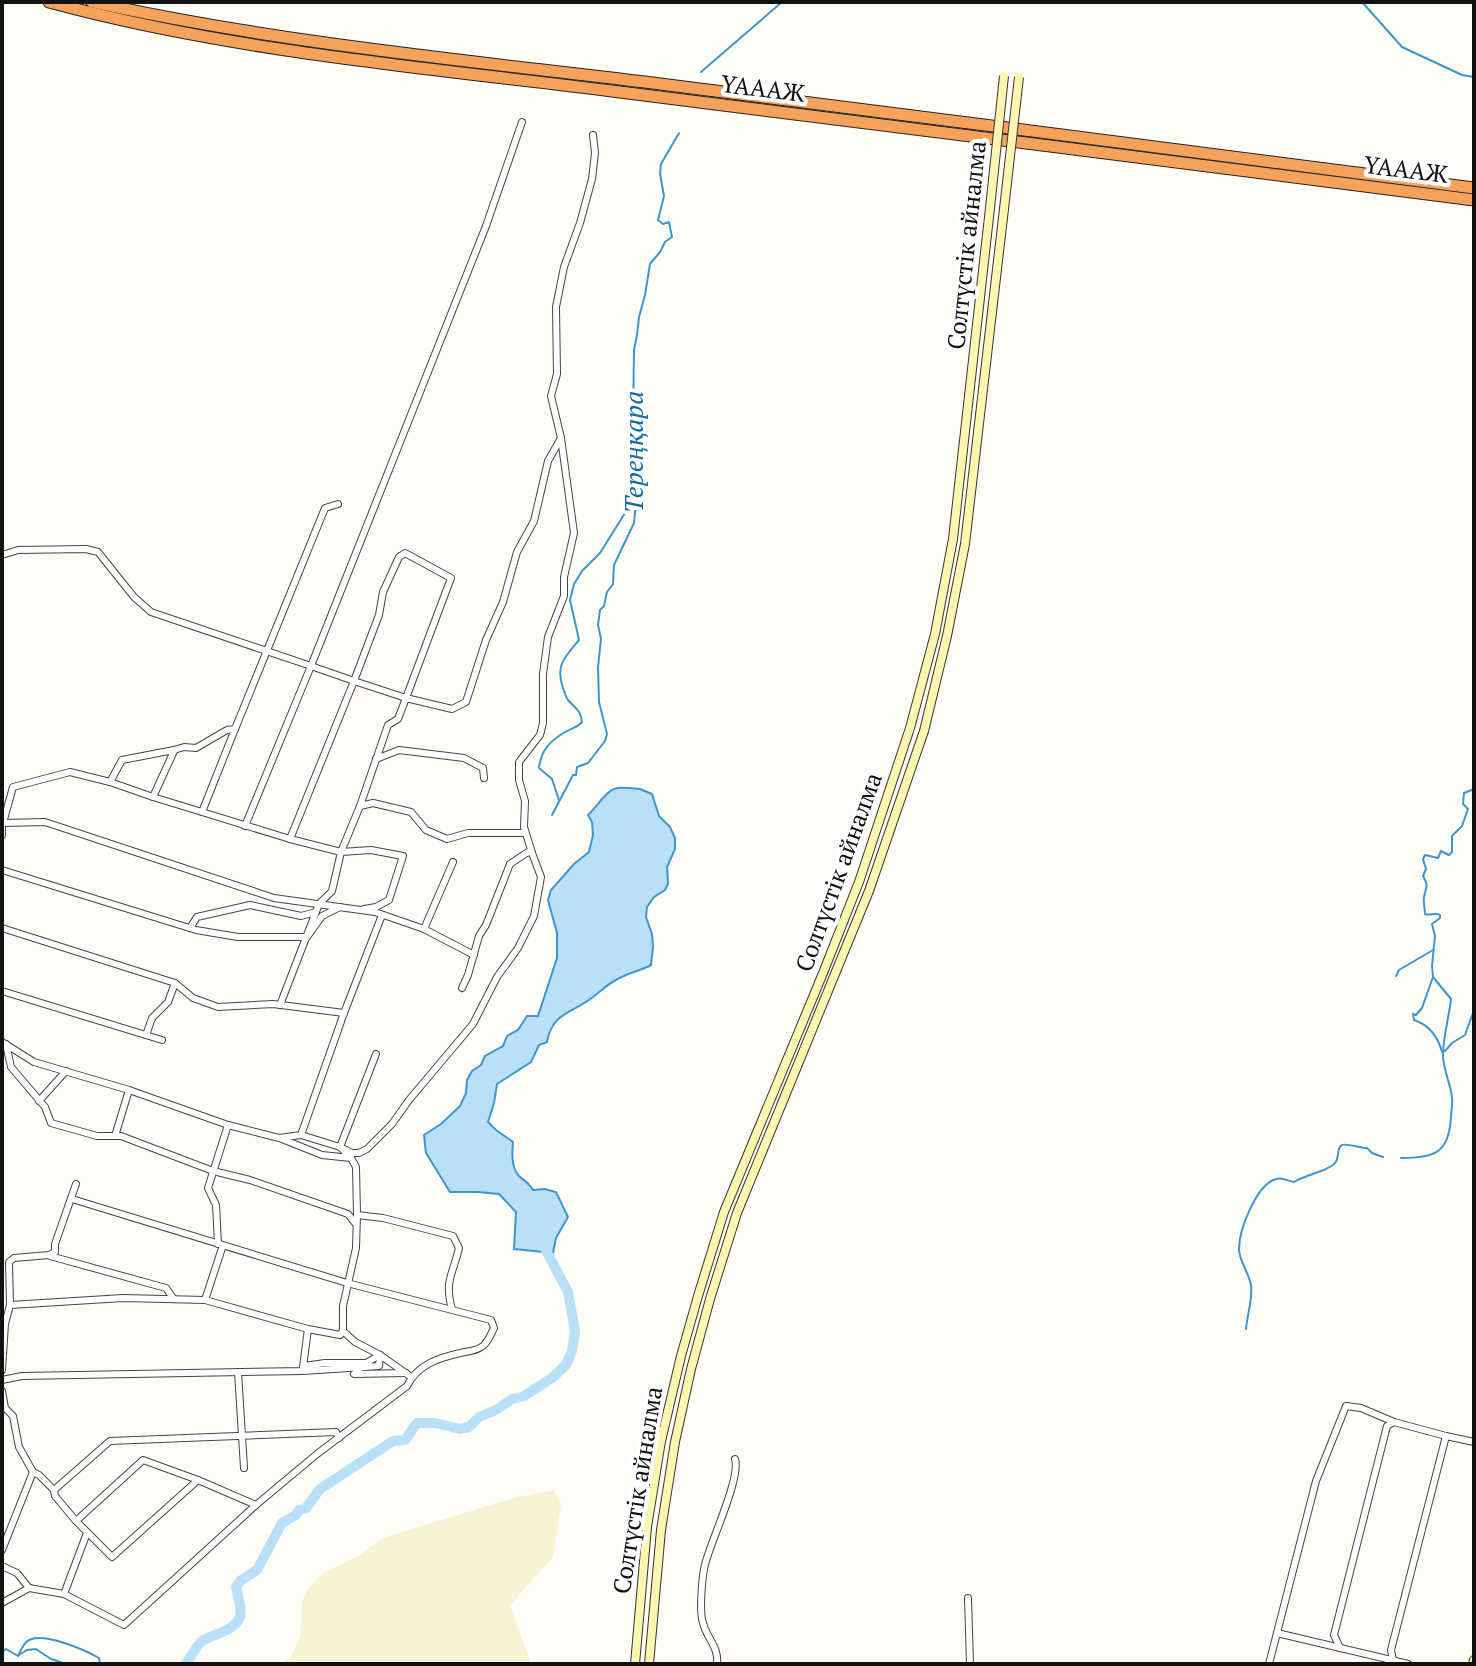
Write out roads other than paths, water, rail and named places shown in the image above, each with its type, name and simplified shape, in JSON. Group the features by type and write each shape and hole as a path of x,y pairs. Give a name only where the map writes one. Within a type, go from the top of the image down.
{"highway":[{"name":"ҮАААЖ","path":"49,2 156,27 344,58 671,98 706,96 1474,188"},
{"name":"ҮАААЖ","path":"92,2 293,40 673,85 706,96 1474,200"}],"street":[{"name":"Солтүстік айналма","path":"635,1664 647,1527 661,1441 689,1326 724,1212 859,882 910,728 935,634 953,539 1004,76"},
{"name":"Солтүстік айналма","path":"649,1664 661,1530 675,1442 710,1299 737,1213 869,891 928,717 947,636 965,544 1019,77"},
{"path":"245,826 486,226 522,122"},
{"path":"279,1138 301,1135 352,1153 367,1149 392,1124 473,1024 534,916 541,877 525,833 525,801 519,780 519,762 540,735 548,637 564,596 564,577 574,533 561,438 551,396 557,374 556,307 564,267 592,179 595,153 593,135"},
{"path":"989,224 1002,225"},
{"path":"2,555 18,550 86,549 98,552 134,597 151,612 406,698 452,709 466,702 486,640 503,602 517,552 534,521 548,461 561,438"},
{"path":"202,812 325,508 338,504"},
{"path":"280,1005 319,904 332,891 341,852 388,725 398,719 451,578 405,553 399,557 383,592 379,615 290,839"},
{"path":"110,782 122,760 184,747 196,748 227,730 235,729"},
{"path":"153,797 174,750"},
{"path":"376,759 399,750 464,758 483,768 484,778"},
{"path":"2,835 2,823 13,787 70,772 341,852 371,850 403,856 389,900 376,907 358,910"},
{"path":"360,806 373,803 411,812 426,830 447,839 468,833 525,833"},
{"path":"2,823 45,822 274,898 375,912 424,929 474,955"},
{"path":"462,988 479,936 510,864 528,852 532,853"},
{"path":"424,929 453,862"},
{"path":"2,870 190,928 238,937 307,937"},
{"path":"190,928 197,917 250,905 301,916 316,912"},
{"path":"307,937 322,916 340,907"},
{"path":"301,1135 382,915"},
{"path":"2,928 175,983 193,998 218,1007 280,1005 344,1013"},
{"path":"146,1035 152,1018 168,1002 175,983"},
{"path":"2,991 162,1040"},
{"path":"4,1043 34,1062 129,1090 228,1125 279,1138 322,1155 351,1158"},
{"path":"4,1043 11,1067 45,1107 51,1123 97,1136 121,1136 213,1171 250,1180 348,1214 357,1224"},
{"path":"340,1147 376,1054"},
{"path":"39,1101 66,1071"},
{"path":"115,1136 129,1090"},
{"path":"205,1300 220,1244 216,1205 208,1188 228,1125"},
{"path":"10,1305 123,1298 205,1300 340,1335 343,1331 347,1283 356,1248 357,1215 356,1167 340,1147"},
{"path":"49,1255 55,1252 76,1184"},
{"path":"72,1199 347,1283 491,1320 494,1328 485,1344 478,1349 436,1360 409,1375 354,1374 363,1365"},
{"path":"357,1215 383,1218 453,1236 459,1248 448,1279 452,1309"},
{"path":"2,1370 5,1324 10,1305 9,1262 14,1258 49,1255 166,1288 173,1298"},
{"path":"2,1276 10,1272"},
{"path":"303,1368 308,1329"},
{"path":"343,1331 355,1342 409,1375"},
{"path":"2,1380 22,1376 379,1366 380,1355"},
{"path":"238,1372 244,1468"},
{"path":"2,1603 29,1588 64,1594 124,1625 256,1505 407,1386 409,1375"},
{"path":"2,1391 5,1408 13,1416 19,1447 33,1472 54,1490 55,1496 108,1555 114,1556 198,1480"},
{"path":"1269,1664 1316,1481 1346,1406 1361,1408 1394,1422 1474,1442"},
{"path":"1340,1648 1334,1635 1387,1426 1394,1422"},
{"path":"54,1490 110,1441 336,1432 339,1438"},
{"path":"1393,1660 1391,1650 1446,1436"},
{"path":"717,1664 717,1650 702,1621 705,1563 737,1471 735,1459"},
{"path":"76,1521 143,1460 256,1505"},
{"path":"2,1550 33,1472"},
{"path":"64,1594 87,1533"},
{"path":"2,1566 17,1573 29,1588"},
{"path":"968,1598 970,1664"},
{"path":"1277,1633 1408,1664"}],"water":[{"path":"618,788 640,789 652,794 659,816 670,827 675,838 675,849 667,867 668,884 647,907 646,917 653,946 651,965 612,982 558,1019 547,1042 539,1045 531,1062 497,1084 488,1122 513,1142 513,1164 519,1176 533,1190 556,1192 568,1217 556,1238 553,1253 514,1249 516,1212 499,1194 450,1192 426,1153 424,1135 460,1106 466,1093 467,1080 485,1056 503,1046 507,1036 518,1030 527,1016 538,1016 557,958 557,933 548,900 551,890 589,852 593,835 588,815 611,791"}],"waterway":[{"name":"Тереңқара","path":"701,72 782,2"},
{"path":"1362,2 1402,47 1462,75 1474,77"},
{"name":"Тереңқара","path":"552,815 573,775 576,775 577,767 588,763 607,734 599,702 601,639 598,625 600,610 613,584 614,565 634,523 637,494 633,423 634,350 650,264 672,237 669,222 663,224 658,220 664,196 660,174 661,164 679,133"},
{"path":"559,800 552,779 539,768 544,751 551,743 582,722 579,712 566,697 560,673 566,657 579,640 570,600 574,584 600,553 635,497"},
{"path":"1442,1052 1432,1032 1414,1020 1413,1014 1416,1015 1422,1008 1433,977 1435,936 1432,924 1440,918 1438,914 1425,914 1426,884 1423,876 1426,869 1423,859 1425,855 1438,858 1441,851 1449,855 1452,852 1452,836 1462,826 1468,809 1463,804 1464,793 1474,789"},
{"path":"1396,976 1399,970 1433,950"},
{"path":"1401,1158 1423,1157 1438,1151 1450,1129 1452,1100 1443,1055 1451,999 1433,977"},
{"path":"1445,1051 1465,1035 1474,1010"},
{"path":"1246,1329 1251,1290 1239,1254 1240,1241 1245,1220 1262,1190 1276,1179 1294,1182 1327,1168 1335,1163 1339,1148 1343,1145 1367,1148 1383,1157"},
{"name":"Тереңқара","path":"185,1664 202,1641 227,1630 238,1621 241,1610 236,1587 257,1570 282,1523 306,1508 320,1489 393,1441 405,1440 417,1423 435,1423 460,1429 469,1427 479,1417 524,1396 566,1365 575,1331 568,1292 542,1243"},
{"name":"Тереңқара","path":"2,1652 6,1649 18,1656 27,1641 44,1638 84,1651 99,1658 100,1664"},
{"path":"19,1655 36,1649 66,1664"}]}
